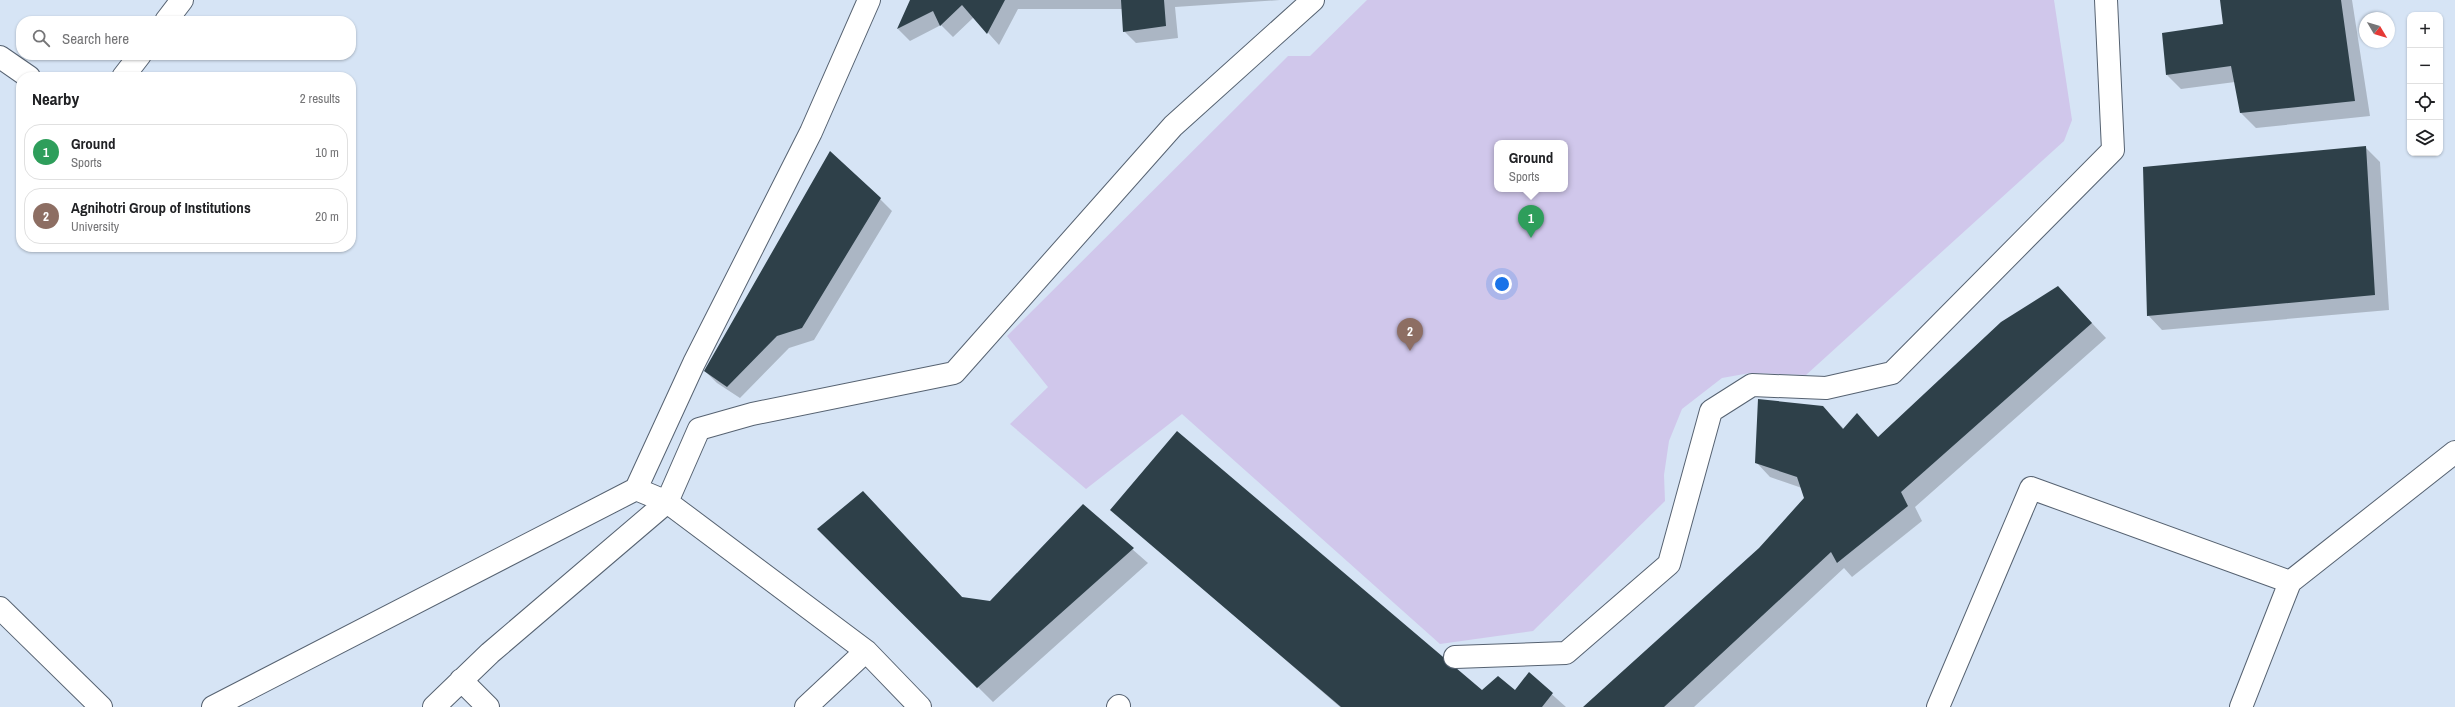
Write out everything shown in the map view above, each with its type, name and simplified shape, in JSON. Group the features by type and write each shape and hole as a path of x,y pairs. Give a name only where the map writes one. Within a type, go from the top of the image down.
{"street":[{"path":"170,16 182,0"},
{"path":"213,707 636,489 694,363 811,132 869,0"},
{"path":"434,707 490,653 667,502 699,429 752,414 954,373 1173,126 1314,0"},
{"path":"1455,657 1566,653 1669,564 1711,411 1752,385 1826,388 1892,373 2113,150 2106,0"},
{"path":"0,57 22,72"},
{"path":"127,72 136,60"},
{"path":"2241,707 2290,582 2455,452"},
{"path":"1938,707 2031,488 2290,582"},
{"path":"636,489 667,502 866,652 920,707"},
{"path":"0,608 101,707"},
{"path":"806,707 866,652"},
{"path":"462,680 488,707"}],"shaded area":[{"path":"1367,0 2054,0 2072,120 2064,141 1806,375 1750,373 1722,378 1682,409 1669,441 1664,475 1665,501 1533,631 1440,644 1182,414 1086,489 1010,424 1048,387 1007,336 1288,56 1310,56"}],"building":[{"path":"910,0 1005,0 987,34 962,5 940,26 933,11 897,29"},
{"path":"1121,0 1164,0 1166,26 1123,32"},
{"path":"2220,0 2341,0 2355,101 2240,113 2231,66 2166,75 2162,33 2223,24"},
{"path":"2366,146 2375,295 2147,316 2143,167"},
{"path":"830,151 881,198 802,328 777,336 727,387 704,371"},
{"path":"2058,286 2092,323 1901,492 1908,506 1837,563 1831,552 1664,707 1583,707 1759,548 1804,498 1797,477 1755,463 1758,399 1823,406 1843,429 1857,413 1878,437 2001,322"},
{"path":"1177,431 1482,690 1498,676 1515,690 1529,672 1553,693 1542,707 1341,707 1110,510"},
{"path":"863,491 962,597 990,601 1083,504 1134,548 977,688 817,529"}],"place":[{"name":"Ground","path":"1531,238"},
{"name":"Agnihotri Group of Institutions","path":"1410,351"}]}
